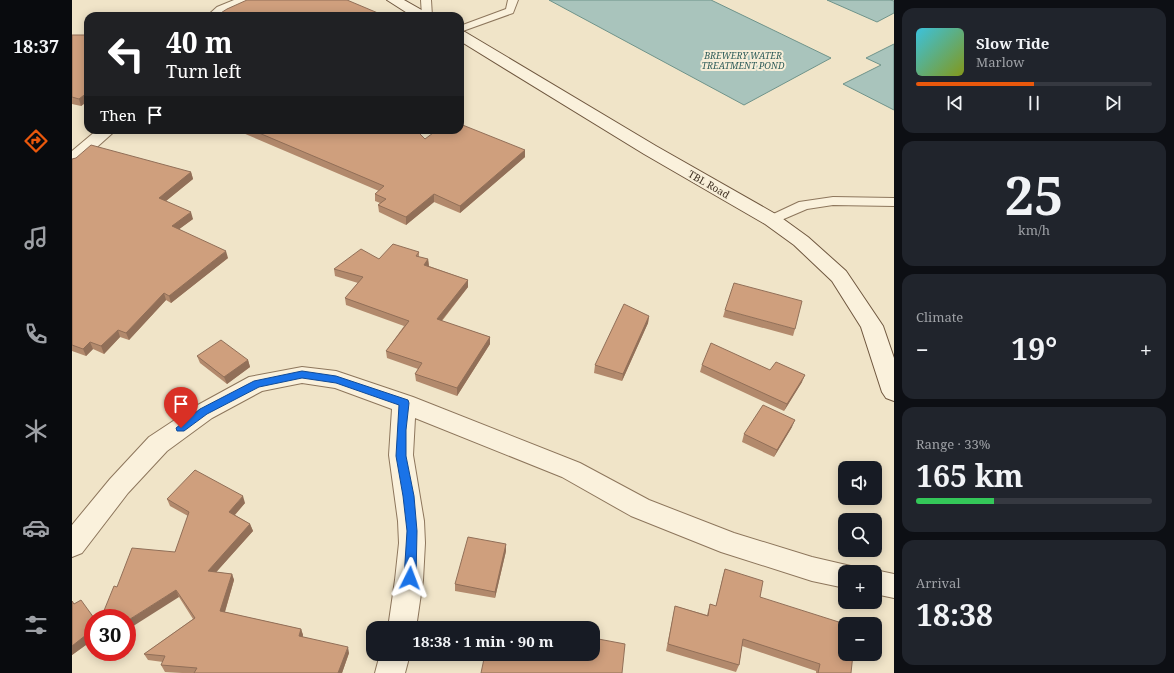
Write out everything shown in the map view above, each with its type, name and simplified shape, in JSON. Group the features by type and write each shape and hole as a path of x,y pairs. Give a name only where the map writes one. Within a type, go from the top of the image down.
{"street":[{"path":"219,12 247,0"},
{"path":"394,0 415,12"},
{"name":"TBL Road","path":"464,37 650,150 772,220 801,241 839,276 872,326 894,392"},
{"path":"72,160 102,134"},
{"path":"72,545 119,486 158,444 204,412 257,384 302,375 336,380 405,403 571,470 640,508 730,544 812,570 838,575"},
{"path":"403,621 410,578 412,531 401,456 401,430 405,403"},
{"path":"882,583 894,586"},
{"path":"390,673 393,661"}],"lane":[{"path":"426,0 427,12"},
{"path":"464,28 510,11 513,0"},
{"path":"772,220 804,206 833,201 894,202"}],"water":[{"name":"BREWERY WATER TREATMENT POND","path":"549,0 711,0 831,58 744,105"},
{"path":"827,0 890,0 894,1 894,13 877,22"},
{"path":"894,44 894,110 843,84 881,65 866,58"}],"building":[{"path":"247,0 347,0 376,12 222,12"},
{"path":"72,35 84,35 84,95 79,99 72,97"},
{"path":"464,126 525,150 460,206 434,194 406,217 378,205 386,199 375,194 384,186 261,134 420,134 425,139 432,134 464,134"},
{"path":"91,145 191,172 159,198 191,212 172,226 226,251 169,296 164,293 126,333 118,330 101,346 90,342 83,349 72,345 72,159 76,158"},
{"path":"393,244 419,252 416,256 428,259 424,265 468,280 437,319 490,337 457,388 415,374 422,363 386,351 409,321 345,298 363,277 334,269 361,249 379,259"},
{"path":"734,283 802,301 795,329 725,310"},
{"path":"624,304 649,316 623,374 595,365"},
{"path":"221,340 248,360 224,377 197,356"},
{"path":"711,343 770,370 776,362 805,375 787,404 702,365"},
{"path":"763,405 795,420 777,450 744,434"},
{"path":"195,470 243,496 229,512 250,524 208,571 232,574 220,611 301,629 299,636 348,647 338,673 194,673 197,668 161,665 165,656 144,654 195,618 176,590 136,615 136,609 105,609 114,586 117,587 132,548 175,552 189,512 167,499"},
{"path":"468,537 506,544 495,592 455,584"},
{"path":"725,569 763,581 760,597 838,622 838,661 852,661 851,673 818,673 820,664 743,639 739,665 668,644 675,606 708,616 710,604 716,606"},
{"path":"81,600 88,609 84,609 84,637 72,646 72,601 74,604"},
{"path":"600,639 625,644 622,673 481,673 484,661 600,661"}],"route":[{"path":"181,428 204,412 257,384 302,375 336,380 405,403 401,430 401,456 412,531 410,578"}]}
